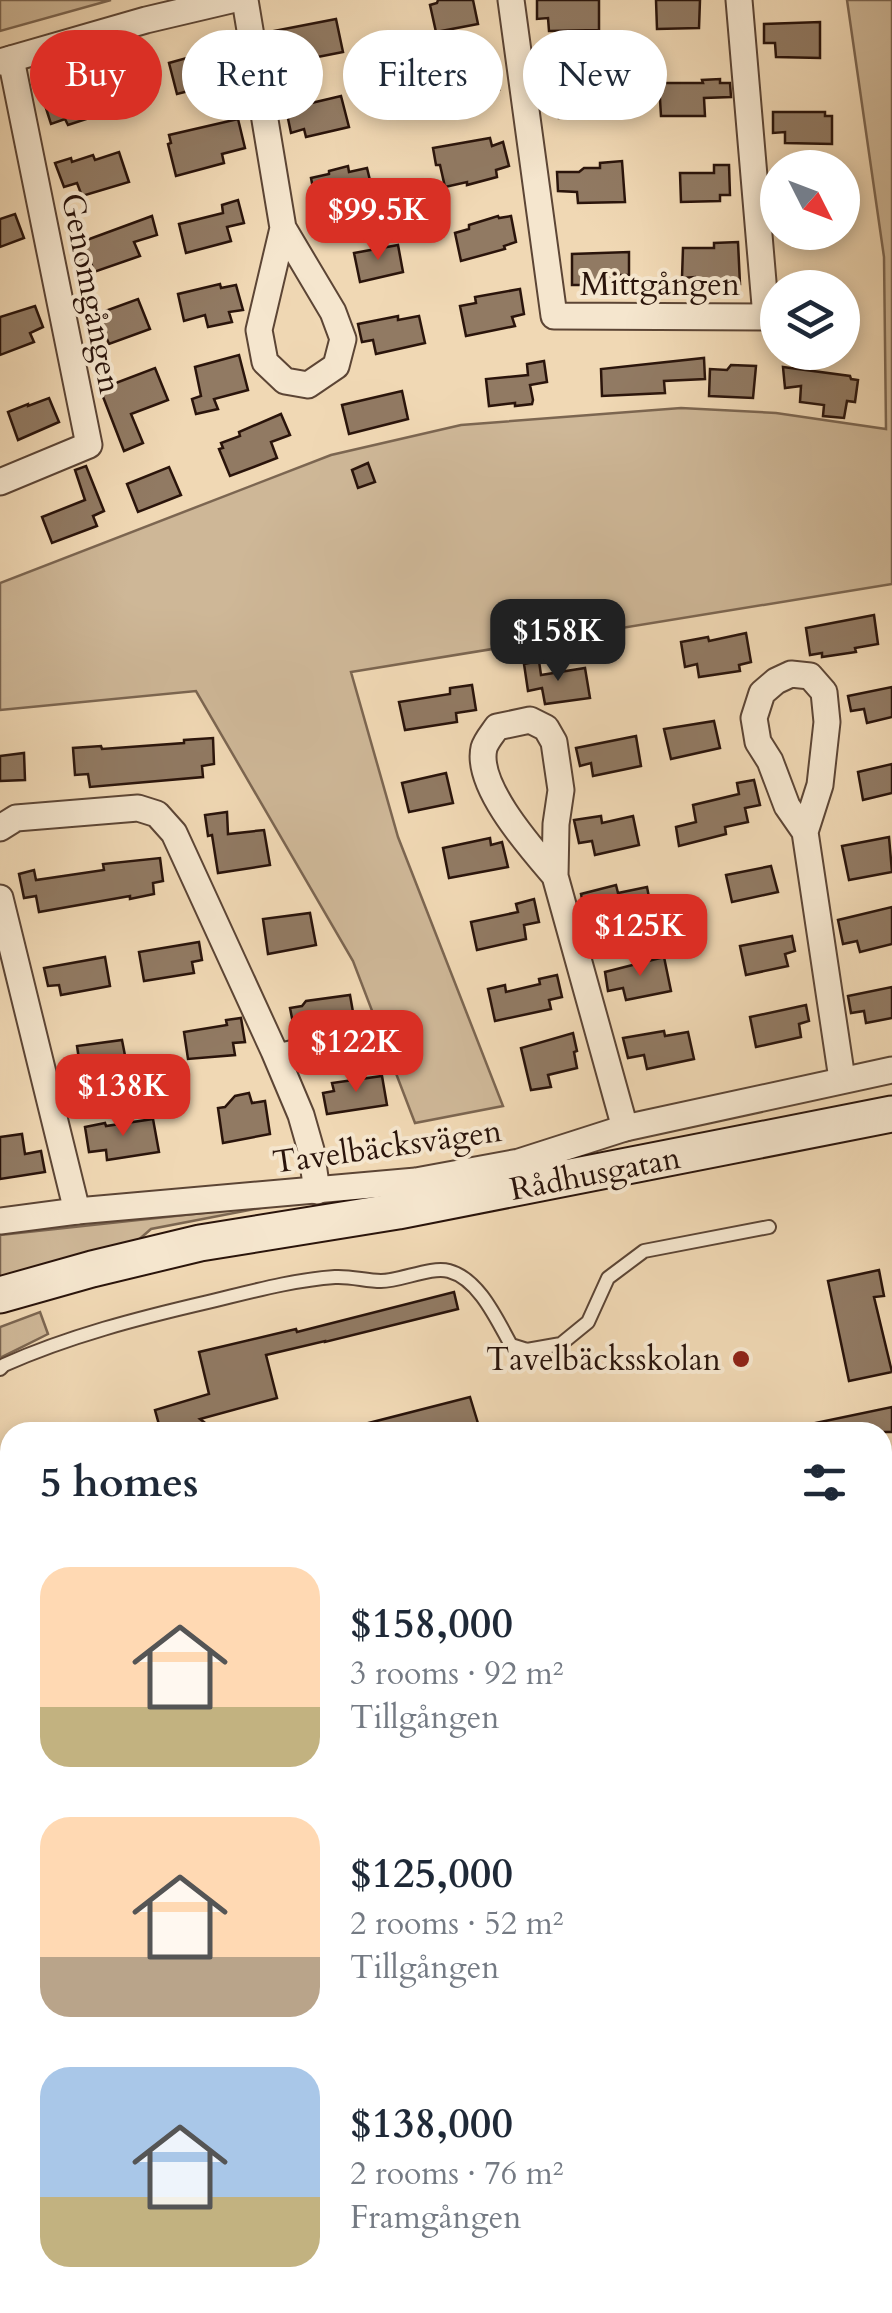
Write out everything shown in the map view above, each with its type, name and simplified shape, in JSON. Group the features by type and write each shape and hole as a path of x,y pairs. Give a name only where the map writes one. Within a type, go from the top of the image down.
{"main road":[{"name":"Rådhusgatan","path":"0,1295 92,1268 200,1244 509,1190 892,1114"},
{"name":"Rådhusgatan","path":"0,1317 297,1228"}],"street":[{"path":"6,60 231,0"},
{"path":"245,0 283,228 333,312 343,339 336,366 308,384 285,382 264,362 259,330 283,228"},
{"name":"Mittgången","path":"510,0 554,316 766,317 739,0"},
{"name":"Genomgången","path":"0,482 89,445 6,60"},
{"path":"805,832 787,806 770,761 758,742 754,718 762,693 791,674 810,676 824,692 827,722 820,785 805,832 842,1080"},
{"path":"556,876 514,828 491,786 484,748 497,727 530,720 546,728 554,742 561,790 556,824 556,876 625,1128"},
{"path":"0,828 16,818 138,808 157,814 174,833 274,1051 307,1134 317,1191"},
{"path":"0,898 77,1211"},
{"name":"Tavelbäcksvägen","path":"0,1221 416,1182 519,1162 625,1128 892,1070"}],"lane":[{"path":"274,1051 318,1041"},
{"path":"0,1369 43,1347 155,1314 294,1281 341,1276 380,1281 440,1270 460,1276 475,1288 511,1345 527,1350 543,1348 561,1344 588,1322 608,1278 644,1252 769,1227"}],"shaded area":[{"path":"0,0 111,0 0,31"},
{"path":"847,0 892,0 892,584 351,672 398,837 503,1106 415,1123 353,961 196,691 0,710 0,583 331,455 461,425 681,408 776,413 886,429 884,257"},
{"path":"276,1205 151,1229 128,1249 0,1284 0,1235"},
{"path":"40,1312 48,1334 0,1358 0,1327"}],"building":[{"path":"473,0 478,24 436,30 430,5"},
{"path":"537,0 599,0 599,30 549,30 548,18 537,19"},
{"path":"656,0 700,0 699,28 657,29"},
{"path":"336,19 343,52 323,56 323,30 279,30"},
{"path":"820,22 820,58 776,57 775,43 764,43 764,24"},
{"path":"182,59 182,93 177,94 169,63"},
{"path":"702,80 730,83 731,97 704,98 705,116 667,116 667,83 703,83"},
{"path":"341,96 343,120 347,120 349,127 306,137 304,129 291,133 288,120 323,120 323,100"},
{"path":"773,112 825,112 825,116 832,116 832,144 785,143 785,132 773,133"},
{"path":"238,120 245,148 222,154 224,163 176,176 169,135"},
{"path":"490,138 492,146 503,142 509,166 496,170 497,177 445,187 433,148"},
{"path":"119,152 129,182 82,196 77,183 64,187 55,163 93,155 95,160"},
{"path":"622,161 625,202 578,203 577,192 558,191 557,172 579,172 600,168 600,163"},
{"path":"714,165 729,165 730,195 720,195 720,201 681,202 680,173 714,173"},
{"path":"348,166 349,172 367,168 375,201 330,211 327,202 316,204 311,178"},
{"path":"238,200 244,223 227,227 231,241 186,253 179,224 223,213 222,205"},
{"path":"15,214 24,238 0,247 0,219"},
{"path":"152,216 157,235 134,242 140,256 94,272 90,259 79,263 73,245"},
{"path":"498,216 511,216 516,242 504,246 505,249 461,261 455,233"},
{"path":"738,242 740,284 696,284 695,277 682,278 683,248 714,248 714,243"},
{"path":"398,245 403,272 360,282 354,253"},
{"path":"629,252 629,275 617,275 617,285 572,285 572,254"},
{"path":"220,284 221,288 236,285 243,310 229,312 232,322 208,327 205,315 184,321 178,294"},
{"path":"520,289 524,314 512,317 515,326 466,336 460,306 476,303 475,297"},
{"path":"138,299 150,329 109,344 97,314"},
{"path":"35,306 43,327 30,333 34,342 0,355 0,317"},
{"path":"398,316 398,320 419,316 425,343 376,354 373,340 362,342 358,324"},
{"path":"239,355 248,390 214,399 218,409 196,414 192,399 201,396 195,367"},
{"path":"704,358 705,379 664,381 665,393 602,396 601,369"},
{"path":"544,361 547,382 530,385 532,404 489,406 486,379 528,375 527,364"},
{"path":"731,365 756,366 753,398 709,396 710,369 727,370"},
{"path":"155,368 168,400 131,414 143,443 124,451 100,389"},
{"path":"783,370 858,380 855,402 847,401 844,418 823,416 824,405 800,402 801,386 785,388"},
{"path":"402,391 408,419 349,434 342,405"},
{"path":"49,398 59,422 18,440 8,412"},
{"path":"281,414 290,435 271,442 277,458 230,476 219,449 223,448 221,443"},
{"path":"368,463 375,482 358,488 352,470"},
{"path":"86,466 104,511 93,516 97,526 52,543 42,517 85,500 75,470"},
{"path":"169,467 181,495 138,512 127,484"},
{"path":"874,615 878,644 855,648 856,652 810,655 806,628"},
{"path":"746,633 751,662 739,665 740,671 699,677 697,664 685,667 681,642"},
{"path":"539,661 541,675 585,668 590,698 545,704 542,688 528,691 524,664"},
{"path":"472,685 476,710 456,713 457,722 405,730 399,702 450,694 450,688"},
{"path":"892,687 892,717 867,723 864,709 851,711 848,696"},
{"path":"714,721 720,748 671,759 664,729"},
{"path":"636,736 641,766 593,776 591,763 580,766 576,748"},
{"path":"213,738 214,764 202,766 203,777 90,787 88,774 75,775 73,748 102,749"},
{"path":"24,753 25,780 0,781 0,756"},
{"path":"892,764 892,793 863,800 858,772"},
{"path":"446,773 453,803 409,812 402,783"},
{"path":"754,780 760,805 745,808 748,822 725,827 726,834 679,846 676,827 696,822 693,805 739,794 737,783"},
{"path":"227,812 228,834 264,830 270,865 218,873 205,815"},
{"path":"601,816 602,823 633,816 639,845 595,855 592,841 579,843 574,820"},
{"path":"889,837 892,872 849,880 842,846"},
{"path":"490,838 491,845 502,842 508,867 449,878 443,848"},
{"path":"160,858 163,881 153,883 154,894 39,912 36,896 24,898 19,874 34,870 36,880 104,870 103,864"},
{"path":"771,866 778,892 732,902 726,875"},
{"path":"616,885 618,893 647,887 653,918 605,928 602,916 586,920 581,894"},
{"path":"534,899 539,922 524,925 526,939 477,950 471,922 518,912 516,904"},
{"path":"892,907 892,944 860,952 857,941 843,944 838,920"},
{"path":"310,913 316,945 268,954 263,919"},
{"path":"792,936 795,951 785,954 788,966 746,975 740,946"},
{"path":"199,942 202,960 192,962 194,973 144,981 139,952"},
{"path":"105,957 110,986 61,995 59,985 48,986 44,968"},
{"path":"664,957 671,991 626,1000 623,988 608,991 605,972"},
{"path":"557,975 562,997 549,1000 551,1009 495,1021 488,989 505,985 506,992 540,984 539,979"},
{"path":"892,987 892,1018 866,1023 864,1011 851,1013 848,996"},
{"path":"350,995 356,1029 325,1034 307,1033 306,1026 294,1028 290,1008 306,1001"},
{"path":"806,1005 809,1021 799,1024 801,1037 756,1047 750,1017"},
{"path":"241,1018 245,1042 233,1043 235,1055 188,1059 184,1032 227,1025 226,1020"},
{"path":"664,1031 665,1036 688,1032 694,1059 647,1069 644,1055 628,1058 623,1038"},
{"path":"573,1033 577,1068 548,1075 551,1087 531,1090 521,1048"},
{"path":"122,1040 128,1071 82,1080 77,1046"},
{"path":"382,1076 387,1105 327,1114 323,1093 334,1091 332,1083"},
{"path":"249,1093 252,1103 265,1101 270,1134 223,1143 218,1108 225,1107 235,1096"},
{"path":"153,1119 159,1152 107,1160 106,1150 89,1152 85,1127"},
{"path":"22,1134 25,1154 41,1151 45,1172 0,1179 0,1137"},
{"path":"879,1270 884,1296 874,1297 892,1372 849,1381 828,1281"},
{"path":"454,1292 458,1309 266,1355 277,1398 200,1419 204,1422 158,1422 155,1410 209,1394 199,1352 296,1329 297,1332"},
{"path":"470,1397 478,1422 372,1422"},
{"path":"892,1407 892,1422 820,1422"}],"place":[{"name":"Tavelbäcksskolan","path":"741,1359"}]}
